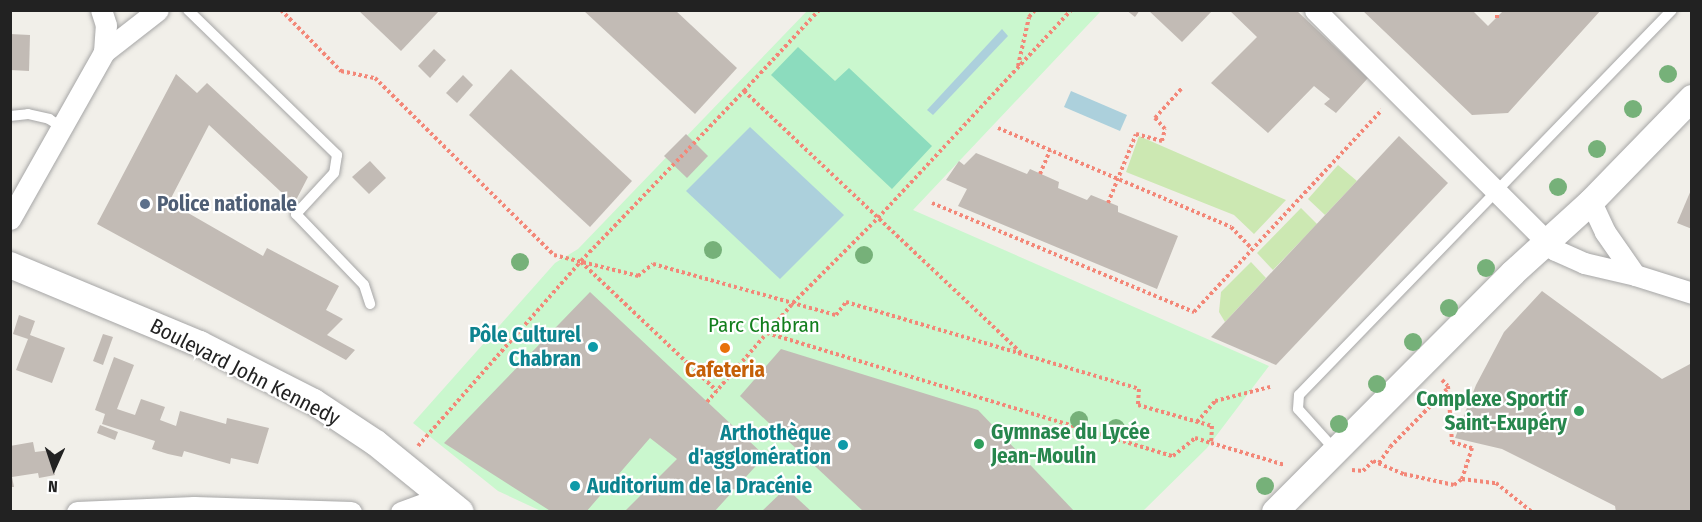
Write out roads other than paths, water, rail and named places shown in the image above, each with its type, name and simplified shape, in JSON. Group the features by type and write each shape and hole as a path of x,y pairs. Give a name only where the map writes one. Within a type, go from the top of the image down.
{"street":[{"path":"102,10 106,25 104,52"},
{"path":"10,219 104,52 158,10"},
{"path":"1315,10 1546,243 1584,263 1635,275 1692,293"},
{"path":"1275,512 1433,353 1591,202 1692,98"},
{"path":"1591,202 1605,232 1635,275"},
{"name":"Boulevard John Kennedy","path":"10,265 200,344 314,402 404,463 453,504"},
{"path":"401,512 453,504"},
{"path":"77,512 194,507 351,512"}],"lane":[{"path":"188,10 337,155 334,173 296,214 364,285 370,304"},
{"path":"1336,452 1298,409 1299,395 1672,10"},
{"path":"10,116 28,114 49,119 62,127"}],"water":[{"path":"1002,29 1008,36 933,115 927,110"},
{"path":"1071,91 1127,115 1120,131 1064,107"},
{"path":"750,127 844,215 780,279 686,191"}],"place":[{"name":"Police nationale","path":"145,204"},
{"name":"Pôle Culturel Chabran","path":"593,347"},
{"name":"Cafeteria","path":"725,348"},
{"name":"Complexe Sportif Saint-Exupéry","path":"1579,411"},
{"name":"Gymnase du Lycée Jean-Moulin","path":"979,444"},
{"name":"Arthothèque d'agglomération","path":"843,445"},
{"name":"Auditorium de la Dracénie","path":"575,486"}],"park label":[{"name":"Parc Chabran","path":"764,325"}]}
